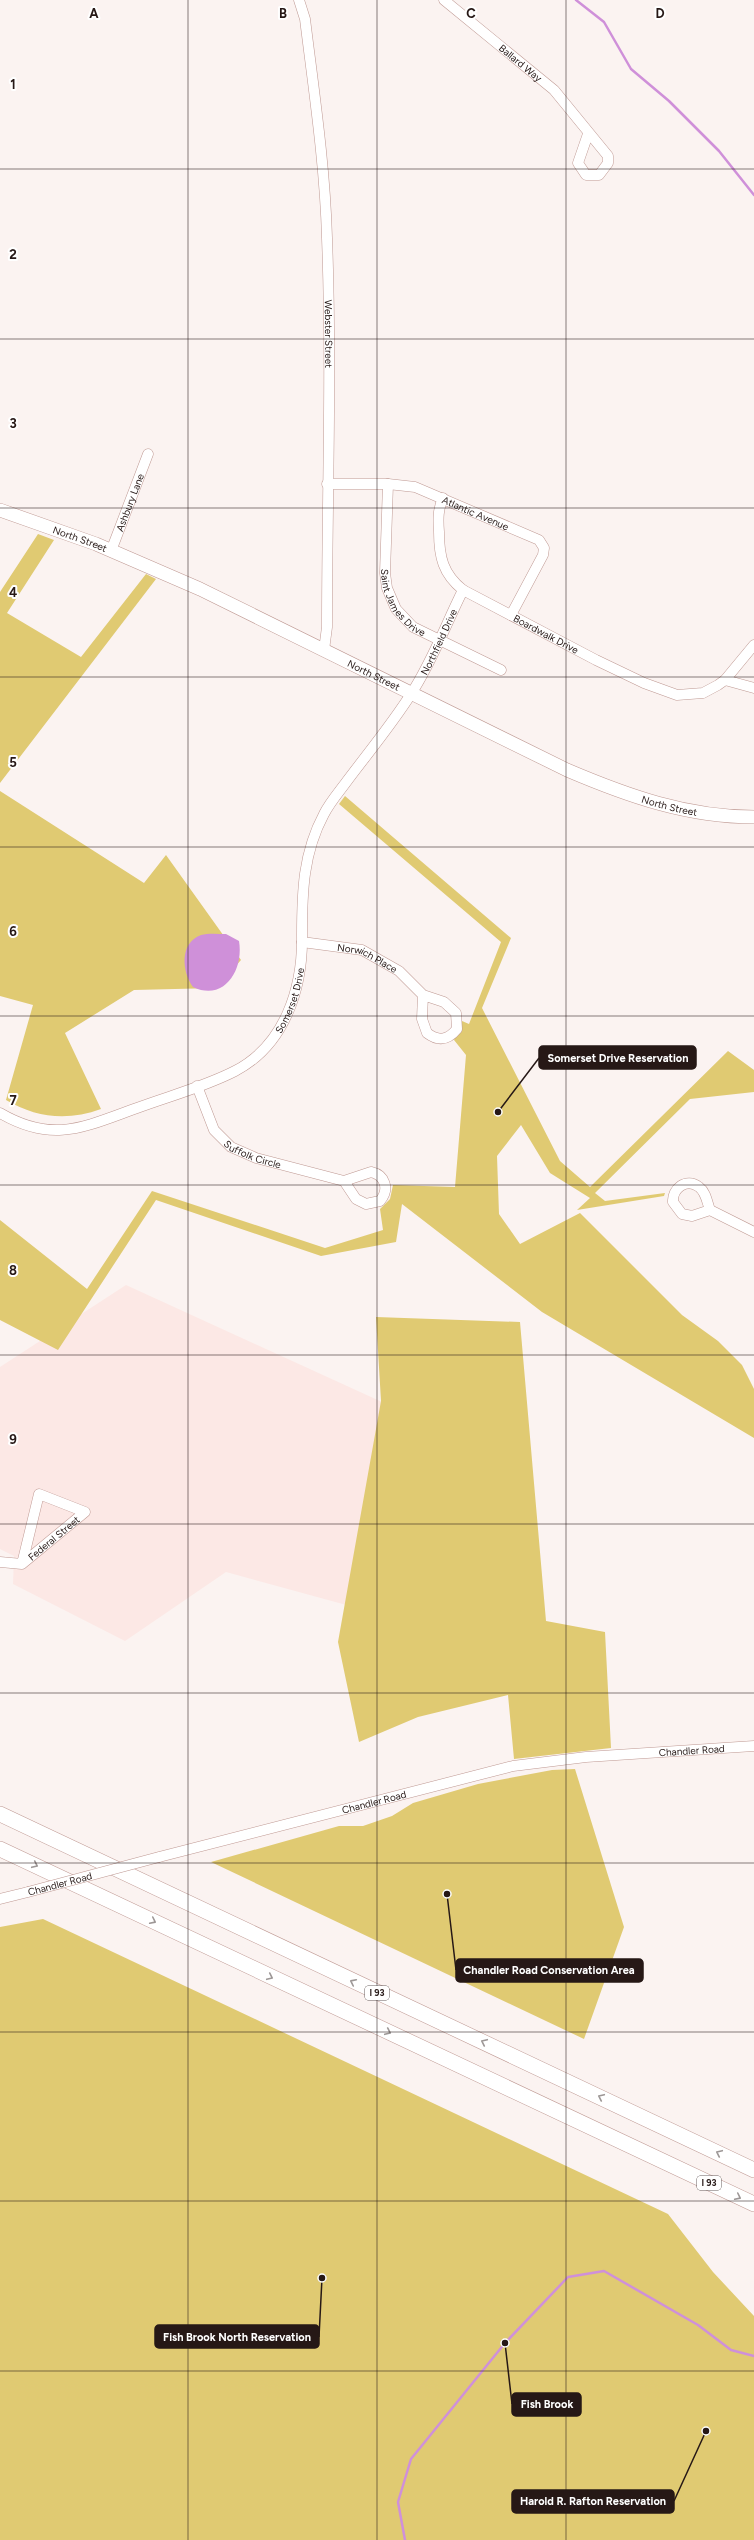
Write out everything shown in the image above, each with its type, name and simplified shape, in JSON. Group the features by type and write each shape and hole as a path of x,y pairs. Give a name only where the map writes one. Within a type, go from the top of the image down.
{"highway":[{"name":"I 93","path":"0,1814 754,2170"},
{"name":"I 93","path":"0,1849 754,2204"}],"main road":[{"name":"North Street","path":"0,510 111,551 200,589 567,770 624,794 705,814 754,817"}],"street":[{"name":"Webster Street","path":"299,0 305,19 321,151 327,238 327,627 324,650"},
{"name":"Ballard Way","path":"444,0 554,90 579,120 588,134"},
{"name":"Ashbury Lane","path":"111,551 148,454"},
{"name":"Atlantic Avenue","path":"327,484 388,484 415,488 443,498 536,538 542,544 543,555 511,615"},
{"name":"Saint James Drive","path":"388,484 385,573 387,588 396,609 407,622 501,670"},
{"name":"Boardwalk Drive","path":"443,498 438,512 439,553 447,573 463,590 602,663 669,693 686,696 699,694 725,680 754,646"},
{"name":"Northfield Drive","path":"412,694 463,590"},
{"path":"725,680 754,688"},
{"name":"Somerset Drive","path":"0,1113 25,1125 59,1132 100,1121 197,1086 235,1071 260,1053 275,1036 290,1010 298,978 302,942 302,886 314,836 324,813 412,694"},
{"name":"Norwich Place","path":"302,942 362,950 399,972 423,995 444,1002 456,1013 457,1028 447,1038 433,1038 424,1028 423,995"},
{"name":"Suffolk Circle","path":"197,1086 214,1130 231,1147 256,1158 344,1181"},
{"path":"710,1210 754,1232"},
{"name":"Federal Street","path":"0,1562 22,1564 85,1512 38,1494 22,1564"},
{"name":"Chandler Road","path":"0,1899 513,1766 574,1758 754,1746"}],"shaded area":[{"path":"38,534 54,540 7,613 81,657 146,574 156,579 0,783 0,592"},
{"path":"0,791 144,883 166,855 241,960 216,988 134,990 65,1033 101,1109 89,1113 52,1116 29,1111 6,1100 33,1005 0,996"},
{"path":"345,796 511,938 482,1008 560,1161 590,1187 728,1051 754,1070 754,1092 690,1099 595,1193 605,1201 665,1193 664,1196 577,1210 590,1198 550,1173 521,1125 497,1156 499,1214 520,1244 580,1213 682,1315 718,1341 742,1365 754,1389 754,1438 542,1312 402,1204 396,1242 321,1256 156,1200 58,1350 0,1320 0,1220 87,1289 152,1191 325,1248 383,1230 380,1209 390,1199 393,1185 455,1187 466,1055 454,1040 462,1021 469,1024 501,942 339,804"},
{"path":"226,934 239,941 240,952 235,972 230,980 222,987 214,990 204,991 193,987 189,981 185,966 186,951 189,944 201,935"},
{"path":"126,1285 382,1402 350,1606 226,1572 125,1641 13,1584 14,1556 0,1549 0,1367"},
{"path":"376,1317 520,1322 546,1621 605,1632 611,1748 514,1759 508,1695 418,1717 359,1742 338,1642 381,1401"},
{"path":"575,1769 624,1927 584,2039 211,1862 339,1826 363,1826 392,1816 413,1803 478,1784 552,1770"},
{"path":"43,1919 668,2214 713,2272 754,2316 754,2540 0,2540 0,1927"}],"waterway":[{"path":"576,0 604,22 631,69 669,101 719,151 754,195"},
{"path":"405,2540 398,2502 411,2459 505,2343 568,2277 604,2271 698,2325 731,2350 754,2356"}],"place":[{"name":"Somerset Drive Reservation","path":"498,1112"},
{"name":"Chandler Road Conservation Area","path":"447,1894"},
{"name":"Fish Brook North Reservation","path":"322,2278"},
{"name":"Fish Brook","path":"505,2343"},
{"name":"Harold R. Rafton Reservation","path":"706,2431"}]}
